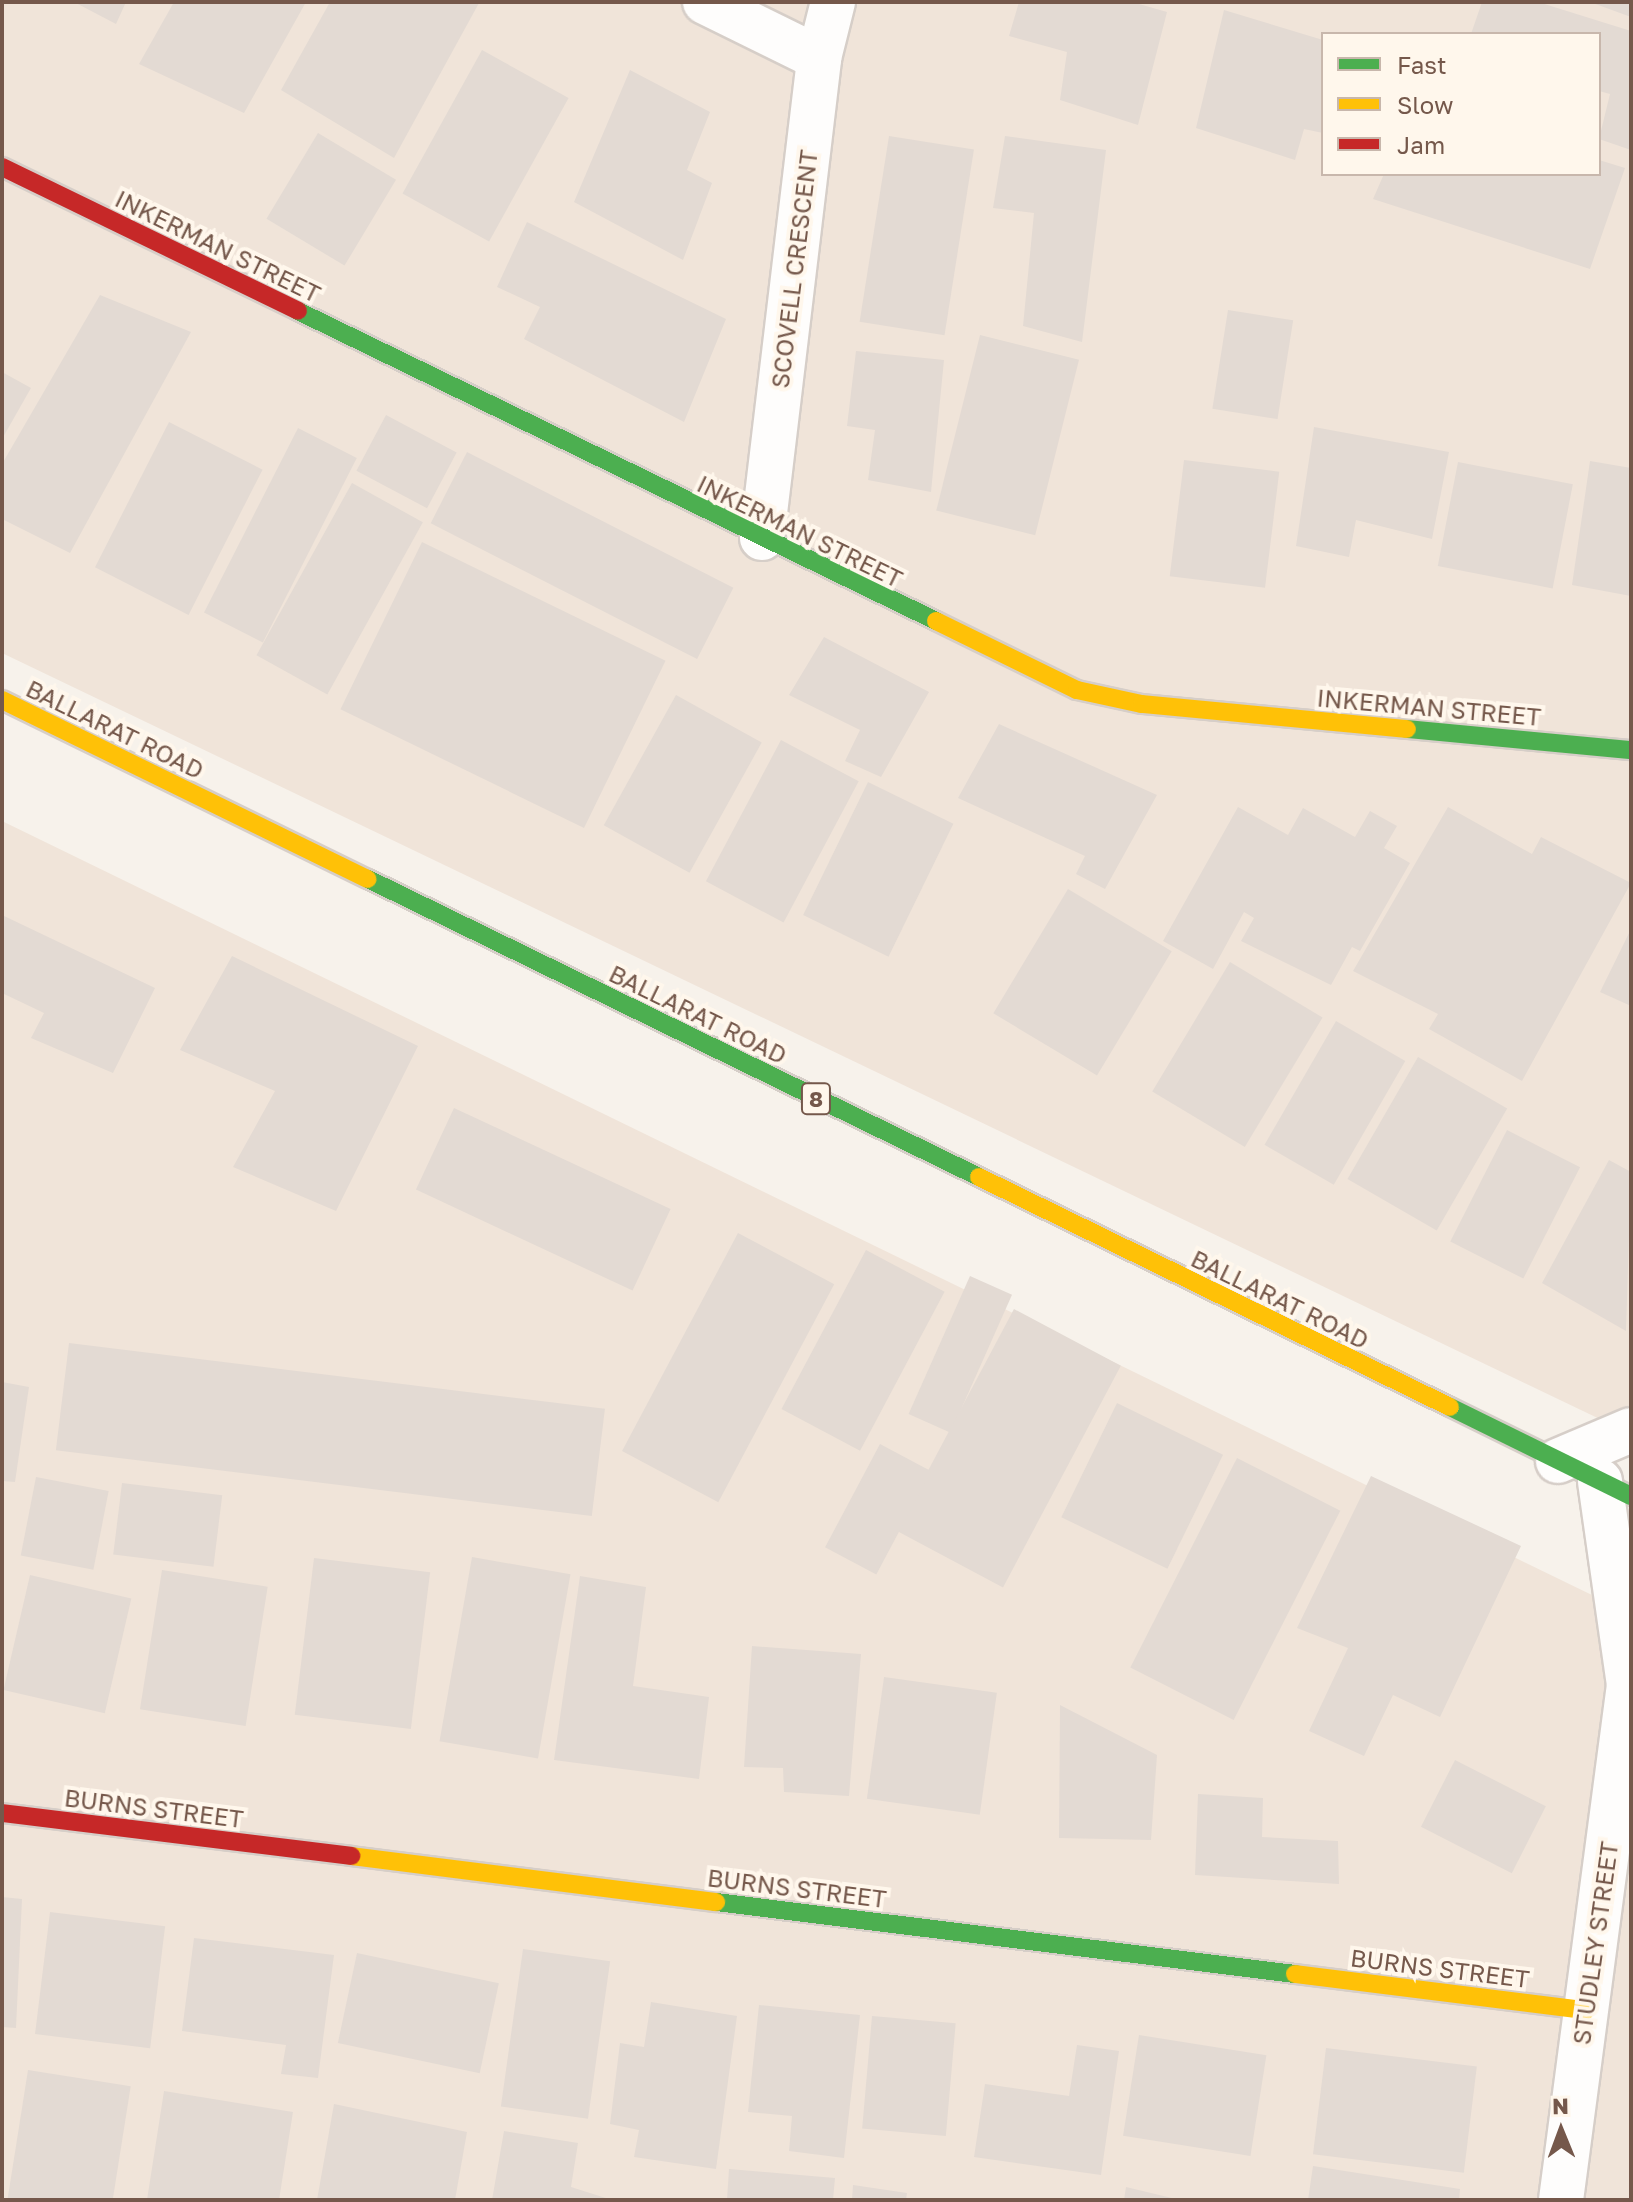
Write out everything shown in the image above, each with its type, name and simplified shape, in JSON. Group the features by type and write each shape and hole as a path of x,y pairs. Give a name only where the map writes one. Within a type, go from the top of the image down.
{"main road":[{"name":"INKERMAN STREET","path":"2,167 1077,690 1142,704 1631,750"},
{"name":"BALLARAT ROAD","path":"2,700 1615,1489"},
{"name":"BURNS STREET","path":"2,1813 1586,2010"}],"street":[{"path":"705,2 819,58"},
{"name":"SCOVELL CRESCENT","path":"762,538 819,58 833,2"},
{"path":"1558,1461 1631,1430"},
{"name":"STUDLEY STREET","path":"1561,2200 1630,1683 1615,1489"}],"shaded area":[{"path":"2,2 1631,2 1631,1434 2,653"},
{"path":"2,821 1631,1614 1631,2200 2,2200"}],"building":[{"path":"74,2 126,2 116,24"},
{"path":"174,2 306,2 244,113 139,64"},
{"path":"330,2 479,3 394,158 281,90"},
{"path":"1019,2 1132,2 1167,12 1138,125 1060,100 1067,52 1009,36"},
{"path":"1482,2 1538,2 1631,31 1631,150 1601,140 1610,94 1601,92 1601,32 1472,32"},
{"path":"1590,2 1631,2 1631,17"},
{"path":"1224,10 1321,39 1321,133 1304,129 1295,160 1196,128"},
{"path":"482,50 569,98 489,241 402,193"},
{"path":"630,70 710,112 687,170 712,183 683,260 574,202"},
{"path":"318,133 396,180 344,266 266,219"},
{"path":"889,136 974,149 945,335 860,322"},
{"path":"1005,136 1106,150 1082,342 1023,326 1034,213 993,208"},
{"path":"1601,161 1625,168 1590,269 1373,199 1383,176 1601,176"},
{"path":"527,222 726,319 684,422 524,339 540,307 497,287"},
{"path":"100,295 191,332 70,553 2,519 2,464"},
{"path":"1228,310 1293,320 1278,419 1212,409"},
{"path":"980,335 1079,360 1035,535 936,511"},
{"path":"856,351 944,360 931,492 868,480 875,430 847,426"},
{"path":"2,372 31,388 2,439"},
{"path":"386,415 457,453 427,508 356,471"},
{"path":"169,422 263,470 189,615 95,567"},
{"path":"1314,427 1449,452 1432,539 1356,520 1349,557 1296,546"},
{"path":"298,428 357,458 263,642 204,612"},
{"path":"467,452 733,588 697,659 431,523"},
{"path":"1184,460 1279,472 1265,588 1170,576"},
{"path":"1590,461 1631,468 1631,596 1572,585"},
{"path":"1458,462 1573,484 1553,588 1438,566"},
{"path":"352,483 423,522 327,695 256,655"},
{"path":"422,542 666,661 584,828 340,709"},
{"path":"824,637 929,692 881,777 845,761 860,730 789,695"},
{"path":"676,695 762,743 689,873 604,825"},
{"path":"999,724 1157,795 1105,889 1076,874 1085,856 958,798"},
{"path":"781,740 859,781 784,923 706,881"},
{"path":"868,782 953,824 889,957 803,915"},
{"path":"1238,807 1288,835 1303,808 1355,837 1370,811 1397,826 1384,848 1410,863 1360,951 1352,947 1331,985 1241,941 1254,918 1244,912 1213,969 1163,941"},
{"path":"1448,807 1532,854 1541,837 1631,883 1522,1081 1429,1029 1438,1014 1353,971"},
{"path":"1068,889 1172,951 1097,1076 993,1013"},
{"path":"2,915 155,988 113,1073 31,1038 44,1013 2,993"},
{"path":"1631,929 1631,1006 1600,992"},
{"path":"232,956 418,1046 336,1211 233,1167 275,1091 180,1050"},
{"path":"1230,962 1323,1018 1245,1147 1152,1091"},
{"path":"1336,1021 1405,1061 1334,1185 1264,1145"},
{"path":"1418,1057 1507,1108 1437,1231 1348,1179"},
{"path":"454,1108 671,1209 633,1291 416,1190"},
{"path":"1507,1130 1580,1167 1523,1279 1450,1241"},
{"path":"1609,1160 1631,1172 1626,1331 1542,1283"},
{"path":"738,1233 834,1284 718,1502 622,1451"},
{"path":"866,1250 945,1292 860,1451 781,1409"},
{"path":"970,1276 1012,1295 951,1433 909,1414"},
{"path":"1014,1309 1121,1366 1003,1587 896,1531"},
{"path":"69,1343 605,1409 592,1516 56,1450"},
{"path":"2,1382 29,1387 15,1482 2,1481"},
{"path":"1117,1403 1223,1455 1167,1569 1061,1517"},
{"path":"880,1444 931,1471 876,1575 825,1547"},
{"path":"1237,1458 1340,1511 1234,1720 1130,1667"},
{"path":"1371,1476 1521,1546 1440,1717 1393,1695 1364,1756 1309,1731 1348,1648 1297,1628"},
{"path":"36,1477 109,1491 93,1570 21,1556"},
{"path":"122,1483 222,1495 213,1567 113,1554"},
{"path":"472,1557 570,1574 538,1759 440,1741"},
{"path":"314,1558 430,1572 411,1729 295,1715"},
{"path":"162,1570 268,1587 246,1726 140,1709"},
{"path":"30,1575 131,1598 105,1713 3,1690"},
{"path":"580,1576 646,1587 633,1686 709,1697 699,1779 554,1760"},
{"path":"752,1646 861,1654 849,1796 784,1792 783,1768 744,1767"},
{"path":"884,1677 997,1693 980,1815 867,1799"},
{"path":"1060,1705 1157,1755 1151,1840 1059,1838"},
{"path":"1455,1760 1546,1806 1512,1873 1421,1827"},
{"path":"1198,1794 1263,1798 1262,1837 1338,1841 1339,1884 1195,1875"},
{"path":"2,1897 22,1899 16,2028 2,2027"},
{"path":"50,1912 165,1926 150,2048 35,2034"},
{"path":"194,1938 334,1955 318,2078 281,2074 286,2045 182,2031"},
{"path":"523,1949 610,1961 588,2119 501,2106"},
{"path":"357,1953 499,1983 480,2073 338,2043"},
{"path":"651,2002 737,2016 716,2169 634,2157 639,2130 610,2124 620,2043 644,2047"},
{"path":"759,2005 860,2015 844,2158 789,2151 792,2116 748,2112"},
{"path":"872,2016 956,2023 946,2136 862,2129"},
{"path":"1139,2035 1266,2055 1250,2156 1123,2136"},
{"path":"1077,2045 1119,2051 1101,2175 974,2157 985,2084 1069,2096"},
{"path":"1326,2048 1477,2067 1464,2173 1313,2154"},
{"path":"28,2070 131,2086 113,2200 8,2199"},
{"path":"164,2091 293,2112 279,2200 147,2200"},
{"path":"334,2104 467,2132 455,2200 317,2200"},
{"path":"504,2131 578,2143 571,2187 612,2200 492,2200"},
{"path":"1313,2166 1460,2189 1459,2200 1308,2200"},
{"path":"729,2169 835,2178 833,2200 727,2200"},
{"path":"853,2185 907,2193 906,2200 852,2200"},
{"path":"1126,2187 1176,2199 1176,2200 1124,2200"}],"traffic: fast":[{"path":"298,311 936,621"},
{"path":"1407,729 1631,750"},
{"path":"368,879 979,1177"},
{"path":"1450,1407 1631,1496"},
{"path":"716,1902 1295,1974"}],"traffic: slow":[{"path":"936,621 1077,690 1142,704 1407,729"},
{"path":"2,700 368,879"},
{"path":"979,1177 1450,1407"},
{"path":"351,1856 716,1902"},
{"path":"1295,1974 1586,2010"}],"traffic: jam":[{"path":"2,167 298,311"},
{"path":"2,1813 351,1856"}]}
